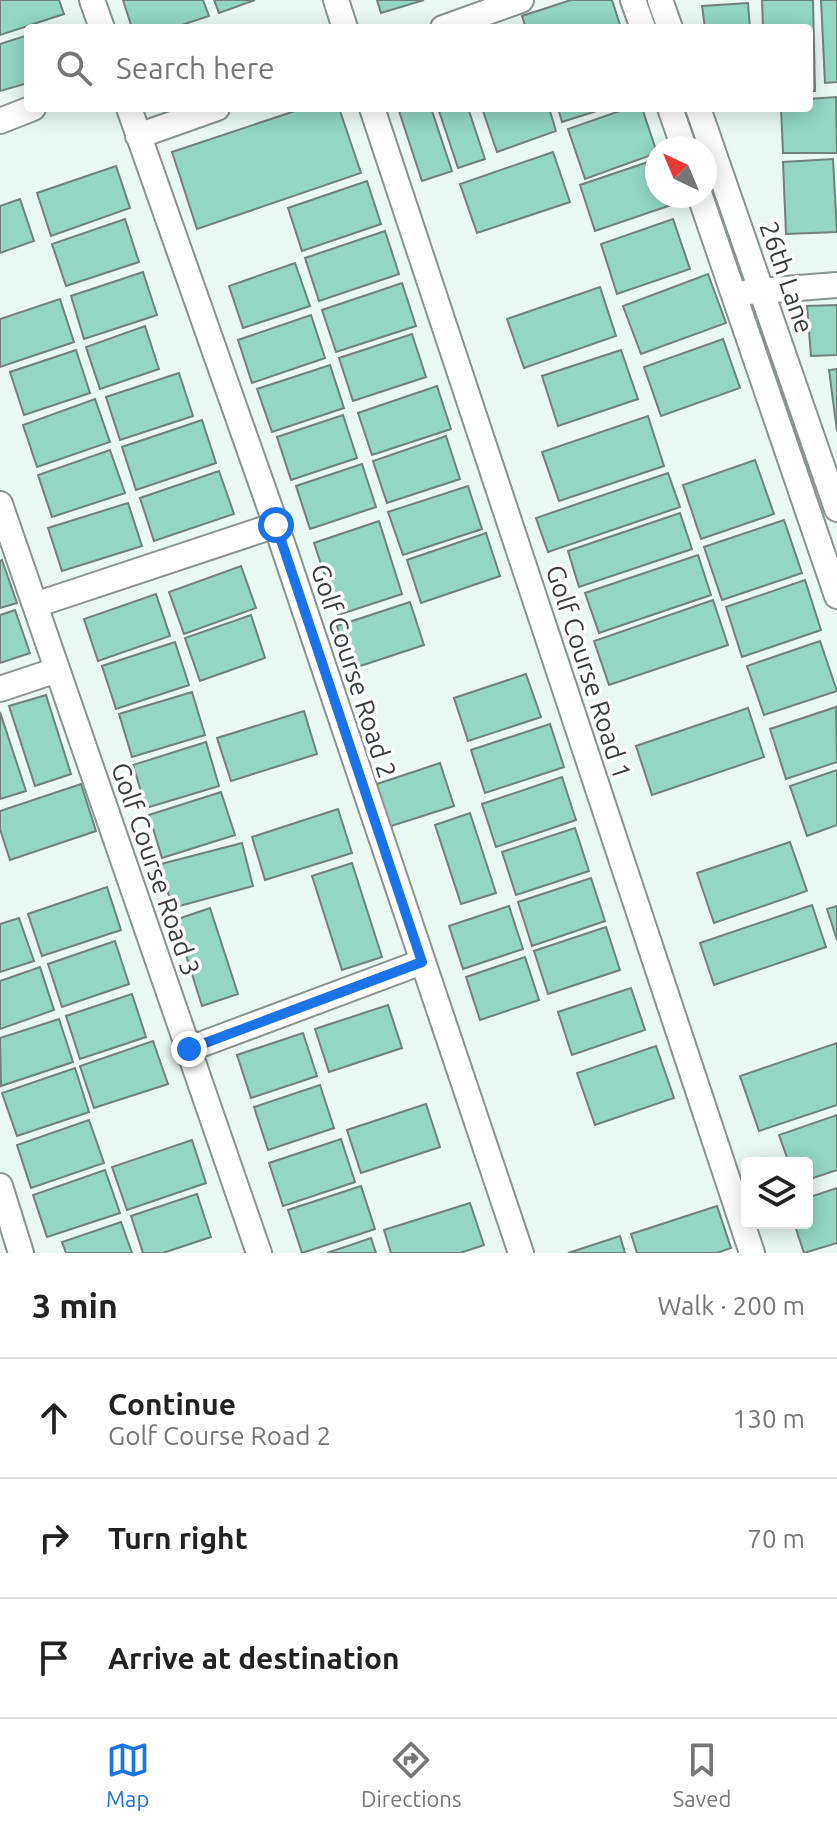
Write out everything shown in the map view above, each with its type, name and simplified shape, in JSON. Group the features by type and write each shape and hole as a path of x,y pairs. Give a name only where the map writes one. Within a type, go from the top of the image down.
{"street":[{"path":"92,0 101,24"},
{"path":"336,0 344,24"},
{"path":"454,24 521,0"},
{"path":"633,0 642,24"},
{"path":"660,0 669,24"},
{"path":"0,121 24,112"},
{"name":"Golf Course Road 2","path":"130,112 276,525 521,1253"},
{"path":"138,136 206,112"},
{"name":"Golf Course Road 1","path":"373,112 752,1253"},
{"path":"671,112 680,136"},
{"name":"26th Lane","path":"699,112 837,509"},
{"path":"704,208 837,596"},
{"path":"734,295 762,289 837,285"},
{"name":"Golf Course Road 3","path":"0,504 259,1253"},
{"path":"35,605 276,525"},
{"path":"0,689 57,670"},
{"path":"189,1049 422,962"},
{"path":"0,1186 21,1253"}],"building":[{"path":"0,0 59,0 64,14 24,24 24,27 0,35"},
{"path":"123,0 203,0 209,16 185,24 131,24"},
{"path":"214,0 255,0 219,13"},
{"path":"377,0 424,0 381,13"},
{"path":"571,0 612,0 620,24 525,24 522,16"},
{"path":"762,0 813,0 815,91 813,24 763,24"},
{"path":"821,0 837,0 837,82 825,83"},
{"path":"748,3 750,24 704,24 702,6"},
{"path":"24,36 24,84 0,91 0,44"},
{"path":"836,97 837,153 783,153 781,112 813,112 813,99"},
{"path":"292,112 340,112 361,173 197,229 172,152"},
{"path":"399,112 432,112 452,171 422,181"},
{"path":"439,112 469,112 485,159 458,168"},
{"path":"483,112 550,112 556,131 497,152"},
{"path":"559,112 593,112 562,122"},
{"path":"617,112 643,112 651,136 645,136 645,157 585,179 568,129"},
{"path":"553,152 570,202 477,233 460,184"},
{"path":"833,159 837,232 786,234 783,162"},
{"path":"645,163 645,208 662,208 595,231 580,185"},
{"path":"116,166 130,208 51,236 37,193"},
{"path":"367,181 381,224 302,251 288,208"},
{"path":"20,199 34,241 0,253 0,206"},
{"path":"125,219 139,262 66,286 52,244"},
{"path":"673,219 690,269 617,294 601,244"},
{"path":"385,231 399,274 319,301 305,258"},
{"path":"295,263 310,306 243,328 229,286"},
{"path":"143,272 157,315 84,339 71,296"},
{"path":"708,274 726,323 641,354 623,306"},
{"path":"402,283 416,326 336,352 322,310"},
{"path":"600,287 616,336 524,368 507,319"},
{"path":"60,299 74,342 0,367 0,319"},
{"path":"837,305 837,355 811,356 807,306"},
{"path":"311,315 325,358 252,383 238,340"},
{"path":"145,326 159,369 100,389 86,347"},
{"path":"412,334 426,377 353,401 339,358"},
{"path":"723,339 740,388 661,416 644,367"},
{"path":"76,350 90,393 24,415 10,372"},
{"path":"621,350 638,399 558,426 542,376"},
{"path":"330,365 344,408 272,432 257,389"},
{"path":"837,369 837,431 829,370"},
{"path":"179,373 193,416 120,440 106,397"},
{"path":"437,386 451,429 372,455 358,413"},
{"path":"95,399 110,442 37,467 23,425"},
{"path":"343,415 357,458 291,480 277,437"},
{"path":"648,416 664,466 559,501 542,452"},
{"path":"202,420 216,463 136,490 122,447"},
{"path":"446,436 460,479 387,503 373,461"},
{"path":"110,450 125,493 52,517 38,475"},
{"path":"755,460 774,514 701,539 683,485"},
{"path":"362,464 376,507 310,529 296,486"},
{"path":"219,471 234,514 154,541 140,498"},
{"path":"668,473 680,507 548,552 536,518"},
{"path":"468,486 482,529 403,555 388,512"},
{"path":"128,503 142,546 62,571 48,528"},
{"path":"680,513 692,549 579,587 568,551"},
{"path":"784,520 802,573 722,600 704,547"},
{"path":"379,521 402,594 338,615 314,543"},
{"path":"486,533 500,576 421,603 407,560"},
{"path":"698,555 711,595 599,633 585,593"},
{"path":"0,561 17,603 0,608"},
{"path":"241,566 256,608 184,634 169,592"},
{"path":"805,580 821,630 742,657 726,607"},
{"path":"156,594 170,636 98,661 84,619"},
{"path":"713,600 728,645 609,685 594,641"},
{"path":"410,602 424,645 351,669 337,626"},
{"path":"15,610 30,653 0,663 0,615"},
{"path":"251,615 265,658 200,681 185,638"},
{"path":"820,641 837,691 764,715 747,666"},
{"path":"175,642 189,685 116,709 102,666"},
{"path":"526,674 541,717 468,741 454,698"},
{"path":"192,692 205,735 132,757 119,714"},
{"path":"46,695 71,774 35,786 9,706"},
{"path":"836,707 837,762 786,779 770,729"},
{"path":"748,708 764,757 652,795 636,746"},
{"path":"304,711 317,754 231,781 217,738"},
{"path":"0,712 26,791 0,799"},
{"path":"550,724 564,767 485,793 471,750"},
{"path":"206,742 219,786 146,808 133,765"},
{"path":"440,763 454,806 388,827 374,785"},
{"path":"837,770 837,825 807,836 790,786"},
{"path":"562,777 576,820 496,847 482,804"},
{"path":"81,784 96,831 10,860 0,829 0,811"},
{"path":"221,792 235,835 162,858 149,815"},
{"path":"338,809 352,853 265,880 252,837"},
{"path":"470,813 496,893 461,904 435,825"},
{"path":"575,828 589,871 516,895 502,852"},
{"path":"790,842 807,891 714,923 697,873"},
{"path":"242,843 253,886 172,908 161,864"},
{"path":"352,863 382,957 342,970 312,876"},
{"path":"591,878 605,921 532,946 518,902"},
{"path":"107,887 121,930 42,956 28,914"},
{"path":"812,905 826,947 714,985 700,943"},
{"path":"509,906 523,949 463,969 449,926"},
{"path":"837,906 837,940 827,909"},
{"path":"210,908 238,994 202,1006 175,920"},
{"path":"19,918 34,961 0,972 0,924"},
{"path":"606,927 620,970 548,994 534,951"},
{"path":"115,941 129,984 62,1007 48,964"},
{"path":"525,957 539,1000 480,1020 466,977"},
{"path":"40,967 54,1010 0,1029 0,981"},
{"path":"631,988 645,1030 572,1055 558,1012"},
{"path":"132,994 146,1037 80,1059 66,1016"},
{"path":"388,1005 402,1048 329,1072 315,1029"},
{"path":"59,1019 73,1062 1,1086 0,1038"},
{"path":"303,1033 317,1076 251,1098 237,1055"},
{"path":"153,1041 168,1084 94,1108 80,1066"},
{"path":"837,1043 837,1105 759,1131 740,1076"},
{"path":"656,1046 674,1098 595,1125 577,1073"},
{"path":"75,1068 89,1112 17,1136 2,1093"},
{"path":"320,1085 334,1128 268,1150 254,1107"},
{"path":"426,1104 440,1147 361,1173 347,1130"},
{"path":"837,1115 837,1170 813,1178 813,1157 787,1157 779,1135"},
{"path":"89,1120 104,1163 31,1188 17,1145"},
{"path":"341,1139 355,1182 283,1206 269,1163"},
{"path":"192,1140 206,1183 127,1210 112,1167"},
{"path":"105,1170 120,1213 47,1237 33,1195"},
{"path":"361,1186 375,1229 302,1253 288,1210"},
{"path":"837,1188 837,1243 804,1253 796,1229 813,1229 813,1196"},
{"path":"197,1194 211,1237 163,1253 143,1253 131,1216"},
{"path":"470,1203 484,1245 460,1253 391,1253 384,1230"},
{"path":"717,1206 731,1248 717,1253 637,1253 631,1234"},
{"path":"121,1222 132,1253 66,1253 62,1242"},
{"path":"620,1236 625,1253 568,1253"},
{"path":"371,1238 376,1253 327,1253"}],"route":[{"path":"189,1049 422,962 276,525"}]}
